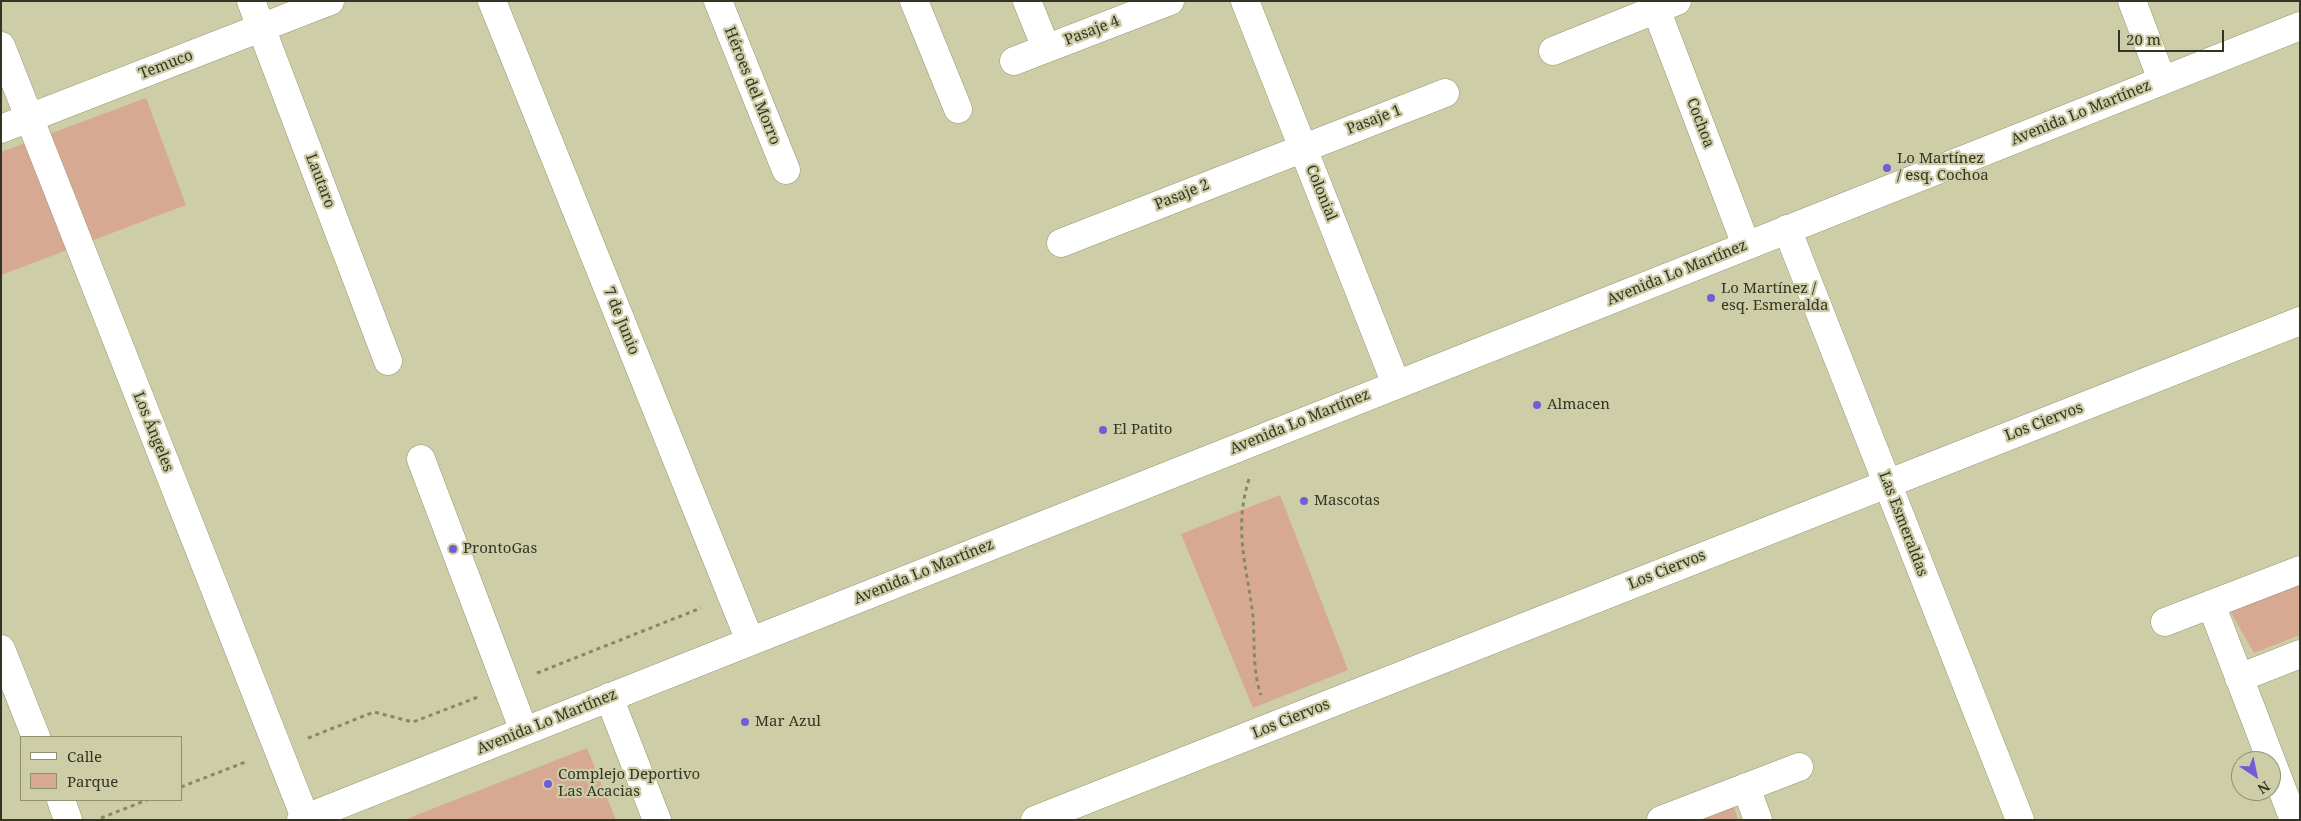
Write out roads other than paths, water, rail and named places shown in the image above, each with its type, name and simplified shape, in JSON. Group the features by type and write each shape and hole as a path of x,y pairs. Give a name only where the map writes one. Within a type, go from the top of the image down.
{"street":[{"name":"Lautaro","path":"251,1 388,362"},
{"name":"Temuco","path":"1,129 330,1"},
{"name":"7 de Junio","path":"492,1 750,641"},
{"name":"Héroes del Morro","path":"718,1 786,170"},
{"path":"914,1 958,109"},
{"path":"1027,1 1046,48"},
{"name":"Pasaje 4","path":"1014,61 1170,1"},
{"name":"Colonial","path":"1245,1 1396,384"},
{"path":"2132,1 2162,80"},
{"path":"1553,51 1662,4"},
{"name":"Cochoa","path":"1662,4 1746,245"},
{"name":"Avenida Lo Martínez","path":"304,819 2300,26"},
{"name":"Los Ángeles","path":"1,46 279,749 304,819"},
{"name":"Pasaje 1","path":"1303,148 1445,93"},
{"name":"Pasaje 2","path":"1061,243 1303,148"},
{"name":"Las Esmeraldas","path":"1787,229 2020,820"},
{"name":"Los Ciervos","path":"1035,820 2300,321"},
{"path":"421,459 524,731"},
{"path":"2165,622 2300,570"},
{"path":"2211,604 2294,820"},
{"path":"1,649 36,736"},
{"path":"2239,678 2300,654"},
{"path":"609,697 657,820"},
{"path":"1661,820 1799,767"},
{"path":"1746,787 1758,820"},
{"path":"60,801 68,820"}],"place":[{"name":"Lo Martínez / esq. Cochoa","path":"1887,168"},
{"name":"Lo Martínez / esq. Esmeralda","path":"1711,298"},
{"name":"Almacen","path":"1537,405"},
{"name":"El Patito","path":"1103,430"},
{"name":"Mascotas","path":"1304,501"},
{"name":"ProntoGas","path":"453,549"},
{"name":"Mar Azul","path":"745,722"},
{"name":"Complejo Deportivo Las Acacias","path":"548,784"}]}
